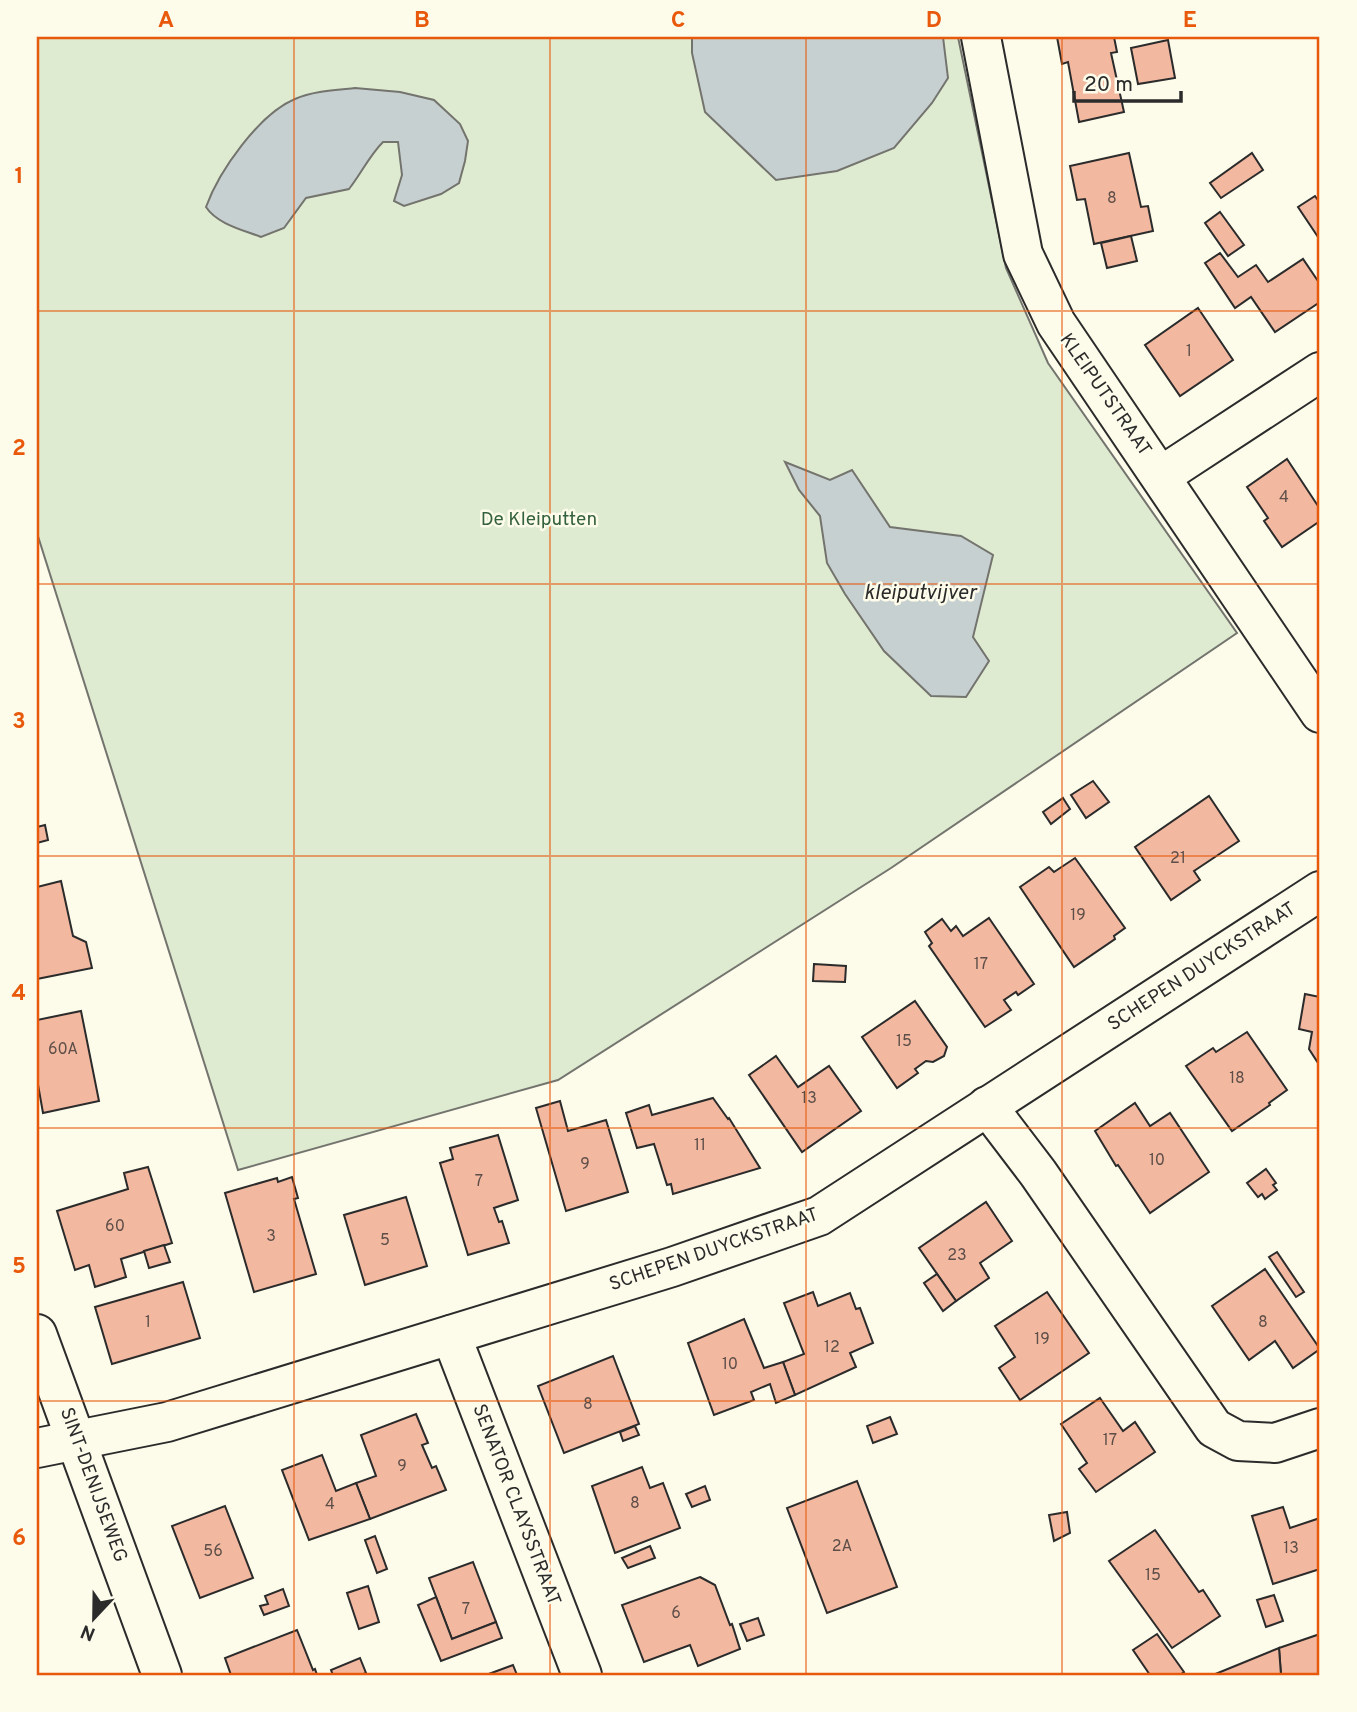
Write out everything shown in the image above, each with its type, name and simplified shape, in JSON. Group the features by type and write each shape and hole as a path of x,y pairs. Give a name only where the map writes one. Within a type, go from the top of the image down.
{"street":[{"name":"KLEIPUTSTRAAT","path":"981,37 1023,254 1056,323 1320,713"},
{"path":"1161,476 1320,372"},
{"name":"SCHEPEN DUYCKSTRAAT","path":"37,1448 167,1422 672,1268 819,1216 1320,891"},
{"path":"987,1106 1038,1173 1214,1428 1238,1441 1275,1443 1320,1428"},
{"name":"SINT-DENIJSEWEG","path":"37,1334 162,1675"},
{"name":"SENATOR CLAYSSTRAAT","path":"451,1335 582,1675"}],"green space":[{"name":"De Kleiputten","path":"37,37 958,37 1006,268 1048,363 1237,633 891,868 558,1080 238,1170 37,533"}],"water":[{"path":"692,37 943,37 948,78 932,103 894,148 837,171 776,180 705,112 692,53"},
{"path":"355,88 400,92 434,100 460,124 468,141 459,183 441,194 404,206 394,201 402,175 398,142 383,142 349,189 306,198 284,228 261,237 231,226 217,218 206,207 230,161 254,130 281,106 302,96"},
{"name":"kleiputvijver","path":"785,462 830,480 852,470 890,527 961,536 993,555 973,637 989,661 966,697 931,696 884,651 827,563 820,516 799,490"}],"building":[{"path":"1057,37 1114,37 1117,52 1111,53 1124,112 1079,122 1068,62 1062,64"},
{"path":"1168,40 1175,78 1138,84 1131,48"},
{"path":"1129,153 1141,207 1148,206 1153,231 1094,244 1085,199 1077,200 1070,166"},
{"path":"1252,153 1263,170 1221,198 1210,183"},
{"path":"1315,196 1320,203 1320,240 1298,207"},
{"path":"1220,212 1244,245 1228,256 1205,223"},
{"path":"1131,236 1137,261 1107,268 1101,243"},
{"path":"1220,253 1238,277 1256,265 1268,282 1303,259 1320,284 1320,302 1275,332 1251,297 1235,308 1205,263"},
{"path":"1198,308 1233,360 1180,396 1145,345"},
{"path":"1287,459 1320,509 1320,521 1282,547 1264,521 1268,518 1247,487"},
{"path":"1093,781 1109,802 1086,818 1071,795"},
{"path":"1209,796 1239,841 1194,871 1200,880 1171,900 1135,847"},
{"path":"1063,798 1070,809 1051,824 1043,812"},
{"path":"45,825 48,840 37,843 37,827"},
{"path":"1075,858 1125,928 1114,936 1115,939 1074,967 1020,887 1049,867 1054,872"},
{"path":"61,881 73,936 86,942 92,968 37,979 37,887"},
{"path":"989,918 1034,984 1018,995 1016,992 1004,1000 1011,1010 985,1027 929,946 932,943 925,932 942,919 951,931 956,926 963,936"},
{"path":"814,964 846,966 845,982 813,981"},
{"path":"1305,994 1320,997 1320,1066 1309,1049 1312,1032 1299,1029"},
{"path":"915,1001 947,1047 944,1056 933,1062 926,1061 915,1069 918,1073 897,1088 862,1037"},
{"path":"81,1011 99,1101 43,1113 37,1079 37,1020"},
{"path":"1247,1032 1287,1090 1232,1131 1186,1066 1213,1048 1216,1052"},
{"path":"776,1056 798,1087 829,1066 861,1111 802,1152 749,1075"},
{"path":"713,1098 729,1118 760,1168 673,1194 671,1184 667,1185 654,1144 637,1148 626,1113 649,1105 652,1115"},
{"path":"560,1101 568,1131 606,1120 628,1192 566,1211 536,1108"},
{"path":"1135,1103 1150,1126 1170,1113 1209,1172 1150,1213 1095,1131"},
{"path":"498,1135 518,1200 494,1208 499,1222 502,1221 509,1243 468,1255 440,1163 453,1159 450,1148"},
{"path":"148,1167 172,1243 121,1259 126,1277 95,1287 89,1265 75,1270 57,1211 128,1189 124,1173"},
{"path":"1266,1169 1276,1183 1273,1185 1277,1190 1265,1199 1262,1194 1258,1197 1247,1183"},
{"path":"292,1177 298,1198 294,1199 316,1274 254,1292 225,1193 277,1178 278,1182"},
{"path":"406,1197 427,1266 365,1285 344,1215"},
{"path":"986,1202 1012,1241 980,1263 989,1278 956,1301 919,1248"},
{"path":"164,1245 170,1262 149,1268 144,1251"},
{"path":"1277,1252 1304,1292 1296,1297 1269,1257"},
{"path":"1265,1269 1320,1349 1293,1368 1275,1341 1249,1360 1212,1306"},
{"path":"937,1274 956,1301 943,1311 924,1283"},
{"path":"183,1282 200,1338 112,1364 95,1307"},
{"path":"813,1292 818,1306 850,1293 856,1309 860,1308 873,1343 850,1353 856,1367 795,1395 783,1362 804,1354 784,1303"},
{"path":"1047,1292 1089,1353 1020,1400 999,1368 1015,1357 995,1326"},
{"path":"744,1319 764,1368 783,1362 795,1395 776,1403 770,1384 751,1392 754,1400 714,1415 688,1343"},
{"path":"613,1356 639,1424 564,1453 538,1386"},
{"path":"1100,1398 1123,1431 1135,1422 1155,1452 1096,1492 1079,1469 1087,1463 1061,1424"},
{"path":"416,1414 428,1443 422,1445 432,1468 436,1466 446,1490 370,1519 356,1483 376,1476 361,1435"},
{"path":"890,1417 897,1434 873,1443 867,1426"},
{"path":"635,1426 639,1435 623,1441 620,1432"},
{"path":"322,1455 336,1491 356,1483 370,1519 309,1540 282,1470"},
{"path":"642,1467 650,1488 663,1483 680,1528 615,1553 592,1486"},
{"path":"857,1481 897,1587 827,1613 787,1508"},
{"path":"705,1486 710,1500 692,1507 686,1494"},
{"path":"225,1506 253,1578 200,1598 172,1526"},
{"path":"1283,1507 1290,1528 1320,1518 1320,1569 1273,1584 1252,1516"},
{"path":"1067,1512 1070,1533 1054,1541 1049,1515"},
{"path":"1155,1530 1199,1592 1203,1590 1220,1616 1172,1648 1109,1561"},
{"path":"375,1536 387,1569 377,1573 365,1540"},
{"path":"650,1546 655,1558 628,1568 622,1558"},
{"path":"473,1562 496,1622 452,1639 429,1578"},
{"path":"700,1577 715,1585 740,1649 698,1666 690,1645 644,1662 622,1605"},
{"path":"368,1586 379,1622 359,1629 347,1593"},
{"path":"283,1589 289,1606 264,1615 260,1606 268,1604 265,1596"},
{"path":"1274,1595 1283,1621 1266,1627 1257,1600"},
{"path":"436,1597 452,1639 496,1622 502,1638 441,1661 418,1605"},
{"path":"758,1618 764,1635 747,1641 740,1624"},
{"path":"297,1630 317,1675 231,1675 225,1658"},
{"path":"1157,1634 1184,1672 1180,1675 1150,1675 1133,1650"},
{"path":"1320,1634 1320,1675 1281,1675 1279,1648"},
{"path":"1279,1648 1281,1675 1213,1675"},
{"path":"360,1658 366,1673 333,1675 331,1670"},
{"path":"513,1665 517,1675 486,1675"}]}
